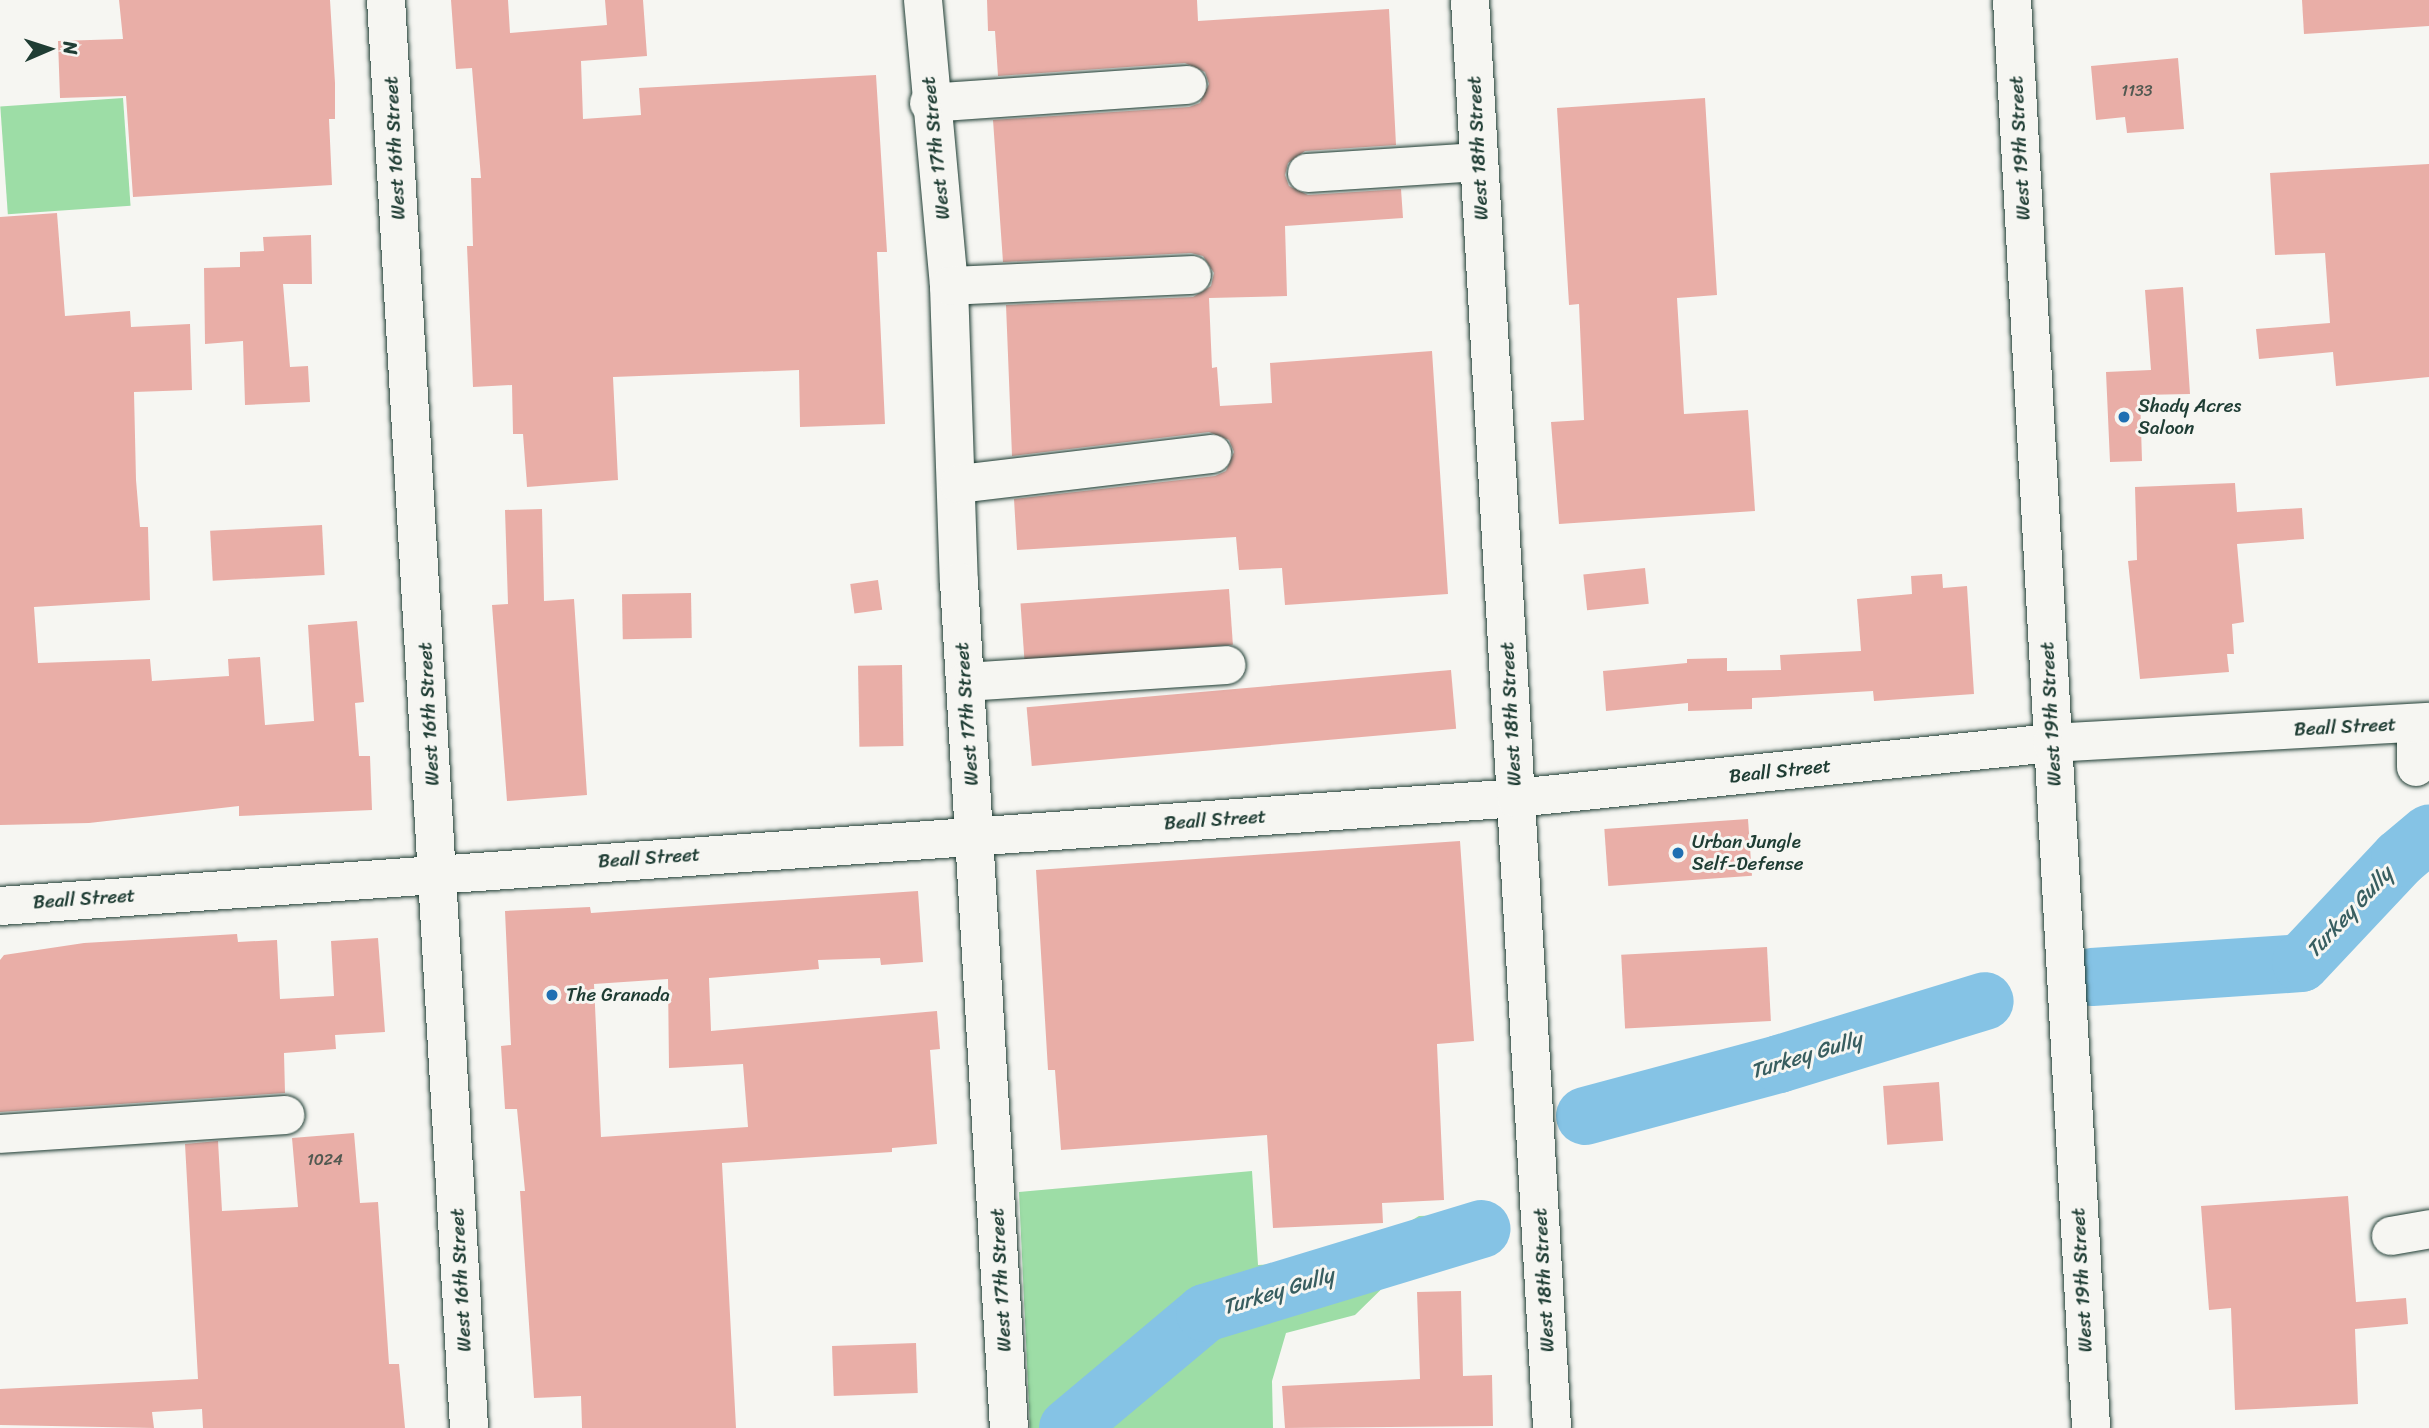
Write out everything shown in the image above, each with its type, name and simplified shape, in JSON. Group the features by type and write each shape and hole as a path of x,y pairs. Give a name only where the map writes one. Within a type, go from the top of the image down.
{"street":[{"name":"West 16th Street","path":"386,0 439,872 469,1428"},
{"name":"West 17th Street","path":"923,0 929,103 944,201 959,484 965,682 1009,1428"},
{"name":"West 18th Street","path":"1470,0 1552,1428"},
{"name":"West 19th Street","path":"2012,0 2052,743 2082,1053 2091,1428"},
{"path":"929,103 1187,85"},
{"path":"1307,173 1479,162"},
{"path":"949,286 1192,275"},
{"path":"959,484 1212,454"},
{"path":"965,682 1226,665"},
{"name":"Beall Street","path":"0,906 439,872 1516,798 2052,743 2423,723"},
{"path":"2416,767 2423,723"},
{"path":"0,1134 285,1115"},
{"path":"2391,1236 2429,1229"}],"green space":[{"path":"123,98 131,206 8,214 0,107"},
{"path":"1252,1171 1258,1265 1343,1261 1419,1216 1491,1214 1492,1253 1402,1269 1355,1315 1286,1333 1272,1381 1273,1428 1030,1428 1019,1192"}],"building":[{"path":"119,0 330,0 335,83 335,119 329,119 332,185 133,197 126,96 60,98 58,41 123,39"},
{"path":"451,0 508,0 510,33 607,25 605,0 643,0 647,56 581,61 583,119 641,115 639,88 876,75 887,252 877,252 885,424 800,427 799,370 613,377 618,480 527,487 523,434 513,434 512,385 473,387 467,246 473,246 471,178 481,178 472,68 456,69"},
{"path":"987,0 1197,0 1198,21 1389,9 1396,145 1305,151 1288,163 1285,175 1289,186 1308,195 1401,189 1403,218 1285,226 1287,296 1209,298 1212,368 1217,367 1220,406 1272,403 1270,363 1432,351 1448,594 1285,605 1282,568 1239,570 1236,537 1017,550 1014,499 1215,476 1226,471 1234,452 1229,440 1209,432 1012,456 1006,305 1193,297 1211,286 1214,273 1203,256 1191,253 1003,262 993,120 1189,107 1200,103 1209,84 1205,72 1185,63 998,76 995,31 988,31"},
{"path":"2302,0 2429,0 2429,26 2304,34"},
{"path":"2178,58 2184,129 2127,133 2125,117 2096,120 2091,66"},
{"path":"1705,98 1717,295 1677,298 1684,414 1748,410 1755,511 1559,524 1551,422 1584,420 1579,304 1569,305 1557,108"},
{"path":"2429,164 2429,377 2336,386 2333,352 2259,359 2256,329 2330,323 2325,253 2275,255 2270,173"},
{"path":"57,213 65,316 130,311 131,327 190,324 192,390 134,392 136,480 140,527 148,527 150,600 34,607 38,663 150,659 152,681 229,676 228,659 260,657 265,725 314,721 308,625 357,621 364,702 355,703 359,756 370,756 372,810 239,816 239,806 89,823 0,825 0,217"},
{"path":"311,235 312,284 283,284 290,367 308,366 310,402 245,405 243,341 205,344 204,268 240,267 240,252 264,251 263,237"},
{"path":"2183,287 2190,394 2140,395 2142,461 2110,462 2106,372 2151,370 2145,290"},
{"path":"2235,483 2237,512 2302,508 2304,539 2237,544 2244,622 2232,624 2234,654 2227,654 2229,672 2140,679 2128,561 2137,560 2135,487"},
{"path":"542,509 544,601 574,599 587,795 507,801 492,605 508,604 505,510"},
{"path":"322,525 325,575 213,581 210,531"},
{"path":"1645,568 1649,604 1587,610 1583,574"},
{"path":"1942,574 1943,588 1967,586 1974,694 1874,701 1873,691 1752,698 1752,709 1688,711 1688,703 1606,711 1603,671 1687,663 1687,659 1727,658 1727,671 1781,670 1780,655 1861,651 1857,599 1912,594 1911,576"},
{"path":"878,580 882,610 854,614 850,584"},
{"path":"1229,589 1233,645 1024,659 1021,604"},
{"path":"691,593 692,638 623,639 622,594"},
{"path":"902,665 903,746 859,747 858,666"},
{"path":"1451,670 1456,729 1032,766 1027,707"},
{"name":"Urban Jungle Self-Defense","path":"1748,819 1752,876 1608,886 1604,829"},
{"path":"1460,841 1474,1041 1437,1044 1444,1200 1382,1203 1383,1223 1273,1228 1267,1135 1061,1150 1055,1070 1048,1070 1036,870"},
{"path":"918,891 923,962 881,965 880,958 818,960 819,969 709,978 711,1031 937,1011 940,1049 930,1050 937,1144 892,1148 892,1152 722,1163 736,1428 582,1428 581,1396 534,1398 520,1191 525,1191 517,1109 505,1109 501,1046 511,1045 505,911 590,907 591,913","holes":["668,979 669,1068 743,1064 748,1127 601,1137 594,984"]},
{"path":"237,934 238,942 277,940 280,999 334,996 331,941 378,938 385,1032 335,1035 336,1049 284,1053 285,1093 0,1112 0,960 4,955 84,943"},
{"path":"1767,947 1771,1021 1625,1029 1621,955"},
{"path":"1939,1082 1943,1141 1887,1145 1883,1086"},
{"path":"354,1133 360,1203 378,1202 389,1364 399,1364 405,1428 203,1428 202,1409 152,1412 154,1428 0,1425 0,1389 198,1379 185,1144 218,1141 222,1211 298,1207 292,1138"},
{"path":"2348,1196 2356,1302 2406,1298 2408,1324 2355,1329 2358,1404 2235,1410 2231,1308 2209,1310 2201,1206"},
{"path":"1461,1291 1463,1376 1492,1375 1493,1426 1285,1428 1282,1386 1420,1379 1417,1292"},
{"path":"916,1343 918,1393 834,1396 832,1346"}],"waterway":[{"name":"Turkey Gully","path":"2092,977 2301,963 2400,858 2429,834"},
{"name":"Turkey Gully","path":"1585,1116 1779,1064 1985,1001"},
{"name":"Turkey Gully","path":"1068,1428 1205,1313 1482,1229"}],"place":[{"name":"Shady Acres Saloon","path":"2124,417"},
{"name":"Urban Jungle Self-Defense","path":"1678,853"},
{"name":"The Granada","path":"552,995"}]}
